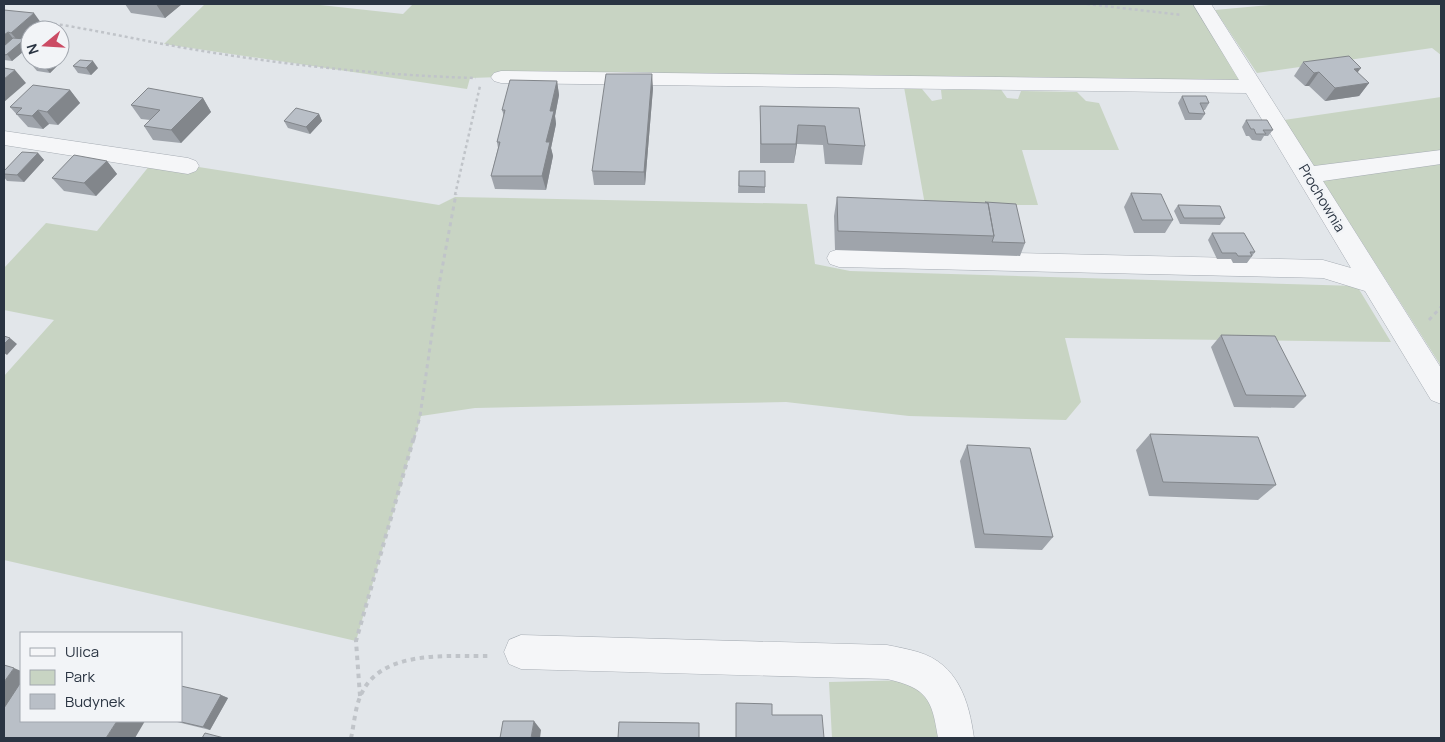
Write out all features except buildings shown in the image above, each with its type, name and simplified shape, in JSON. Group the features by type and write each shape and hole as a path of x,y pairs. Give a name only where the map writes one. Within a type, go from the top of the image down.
{"street":[{"name":"Prochownia","path":"1207,12 1255,87 1441,392"},
{"path":"491,78 1255,87"},
{"path":"4,138 188,166"},
{"path":"1308,175 1441,157"},
{"path":"840,258 1324,269 1374,284"},
{"path":"522,652 887,662 918,669 943,690 953,716 956,738"}],"path":[{"path":"1087,4 1207,12"},
{"path":"70,25 164,44 308,66 406,76 491,78 455,197 439,285 420,416 356,642 360,696 351,738"},
{"path":"360,696 370,681 393,663 422,657 484,657 522,652"}],"green space":[{"path":"205,4 311,4 403,14 413,4 1202,4 1255,87 501,77 470,78 467,89 164,44"},
{"path":"1281,4 1441,4 1441,55 1432,48 1257,73 1215,10"},
{"path":"904,87 922,89 932,101 942,99 941,90 1000,88 1007,98 1018,99 1021,91 1077,92 1086,101 1099,103 1119,150 1022,150 1038,205 925,205"},
{"path":"1441,97 1441,366 1284,120"},
{"path":"154,160 439,205 455,197 807,204 815,264 850,271 1357,286 1391,342 1065,338 1081,402 1066,420 909,416 786,402 475,408 421,416 356,641 4,560 4,376 54,320 4,310 4,268 46,223 97,231"},
{"path":"915,680 937,699 943,738 832,738 829,682"}]}
